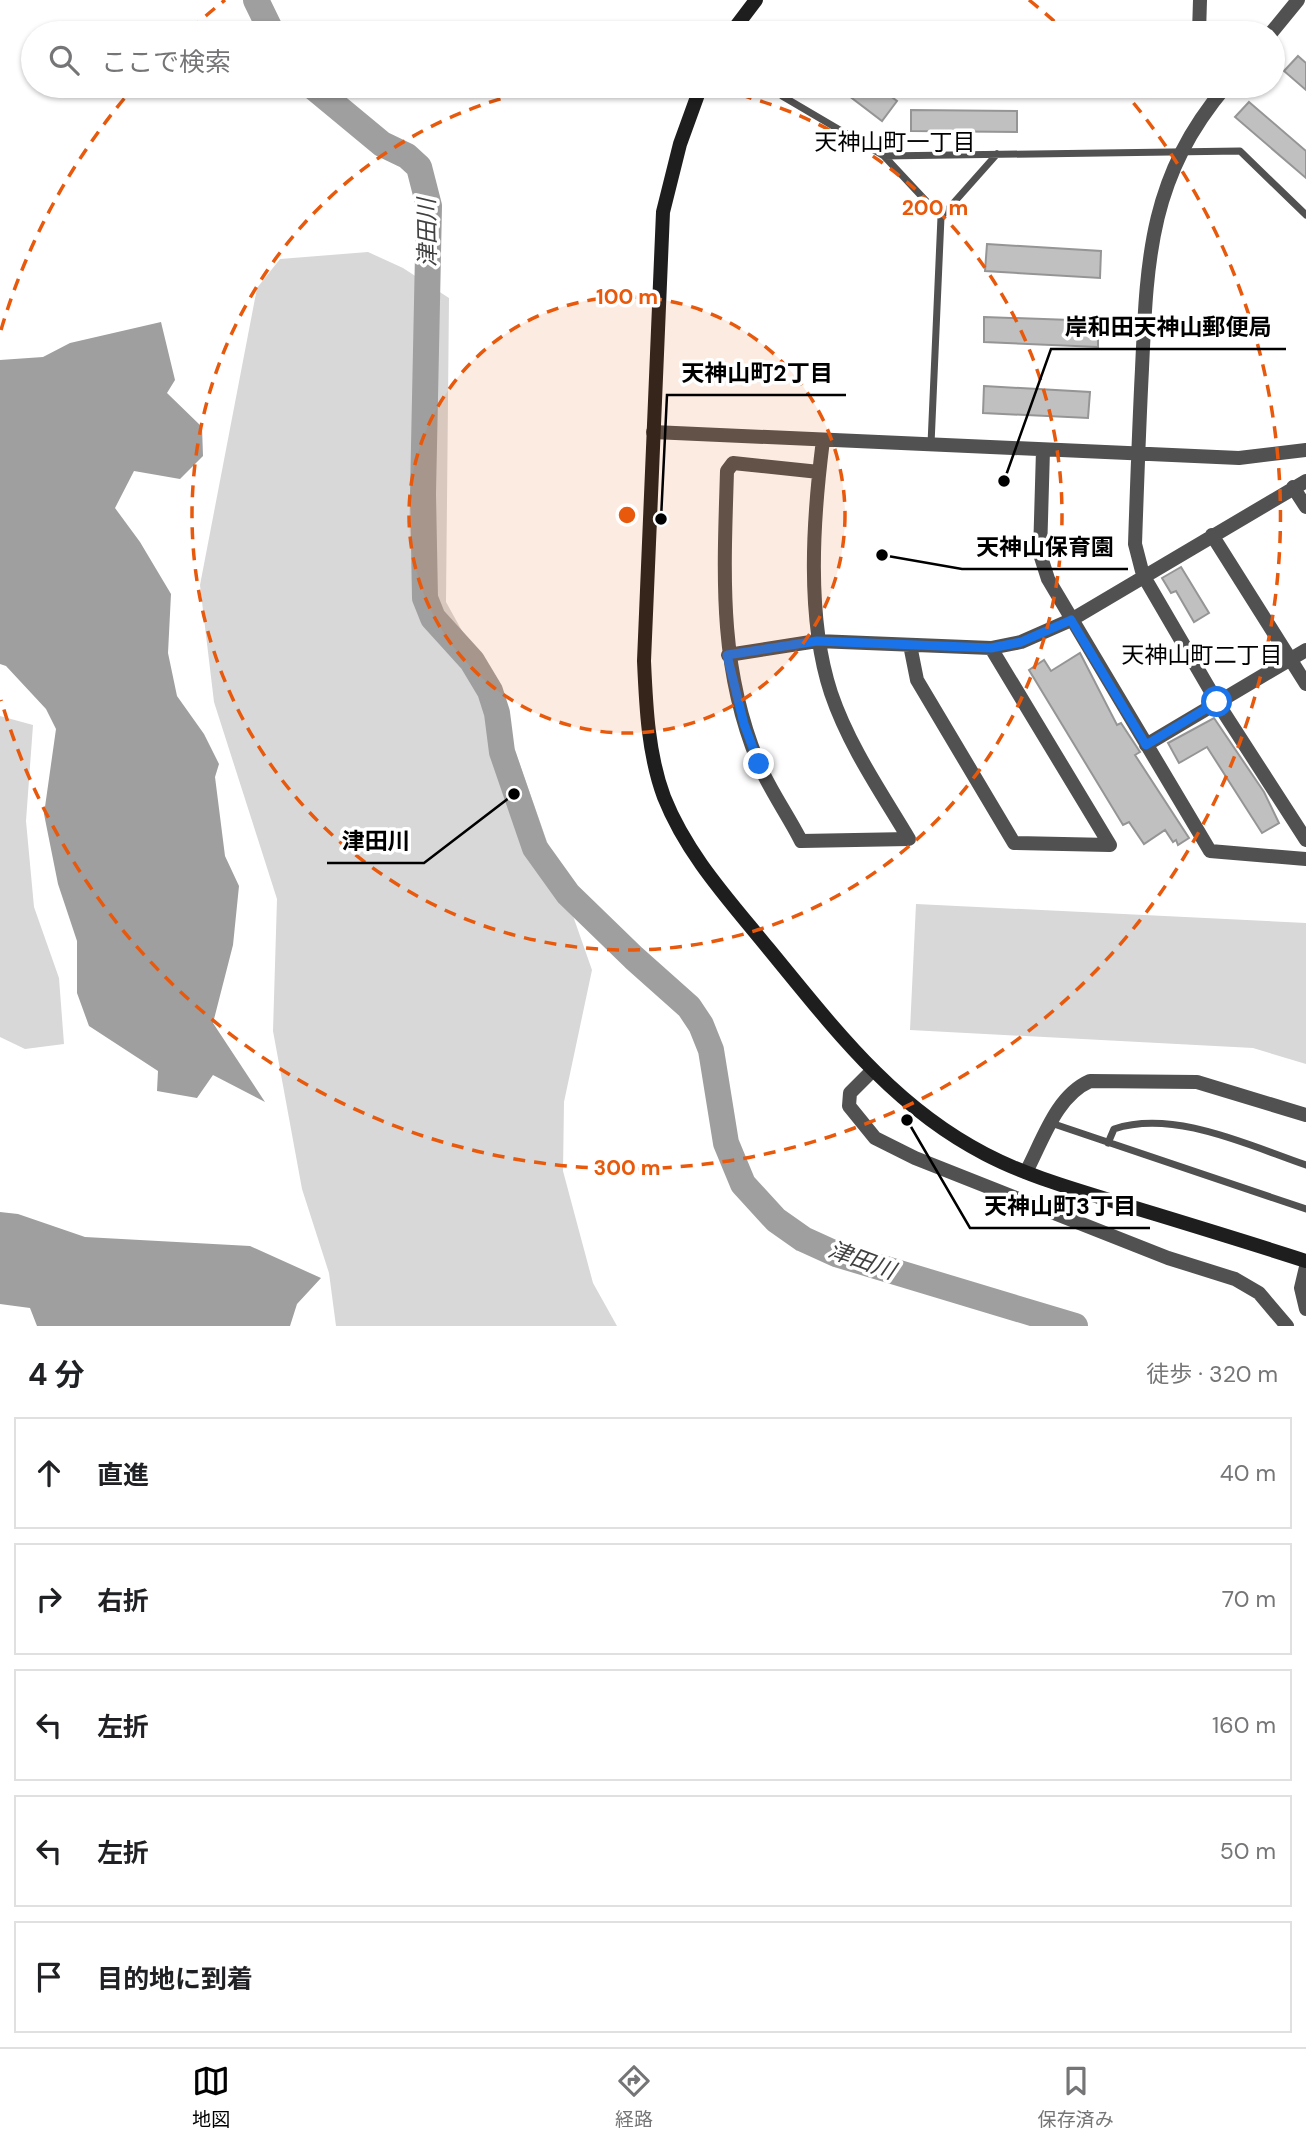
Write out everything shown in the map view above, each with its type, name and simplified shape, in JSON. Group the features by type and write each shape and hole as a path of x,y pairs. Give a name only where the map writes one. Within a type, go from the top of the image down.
{"street":[{"path":"741,21 756,0"},
{"path":"1199,21 1200,0"},
{"path":"1280,21 1298,0"},
{"path":"697,98 680,144 663,212 645,673 653,757 664,794 682,837 706,872 871,1072 930,1122 988,1156 1026,1172 1306,1261"},
{"path":"1214,98 1182,150 1156,219 1146,269 1135,544 1143,575 1217,702 1306,840"},
{"path":"653,432 1239,458 1306,450"},
{"path":"819,472 733,463 727,471 723,606 727,655 744,724 759,764 801,841 909,839 851,741 831,693 817,641 815,587 819,472 823,440"},
{"path":"1043,450 1040,554 1048,579 1210,852 1306,859"},
{"path":"727,655 817,641 991,648 1021,642 1071,620 1300,484 1306,507"},
{"path":"1212,535 1306,684"},
{"path":"910,645 917,680 1014,843 1110,845 991,648"},
{"path":"1146,745 1306,650"},
{"path":"871,1072 850,1094 849,1106 875,1138 915,1158 1105,1233 1235,1279 1259,1293 1287,1326"},
{"path":"1026,1172 1051,1124 1076,1088 1090,1081 1196,1082 1306,1115"},
{"path":"1306,1267 1301,1288 1306,1309"}],"lane":[{"path":"785,98 884,156 941,217"},
{"path":"884,156 1240,151 1306,215"},
{"path":"931,445 941,217 997,154"},
{"path":"1051,1124 1306,1209"},
{"path":"1108,1143 1114,1129 1127,1125 1192,1126 1306,1165"}],"shaded area":[{"path":"368,252 403,268 449,298 446,602 492,685 592,970 564,1102 563,1171 593,1283 617,1326 336,1326 329,1273 302,1189 273,1031 277,899 214,702 200,585 257,288 280,259"},
{"path":"161,322 175,380 167,393 202,427 203,456 180,479 134,471 115,508 140,542 171,594 168,653 177,696 204,734 219,764 215,777 225,856 239,886 233,945 213,1023 265,1102 213,1075 197,1098 157,1091 158,1071 89,1026 77,993 77,941 58,884 44,814 56,729 46,709 6,666 0,664 0,360 43,357 70,343"},
{"path":"0,716 33,725 26,821 34,907 59,978 64,1044 25,1049 0,1037"},
{"path":"916,904 1306,923 1306,1064 1253,1048 910,1030"},
{"path":"0,1212 18,1214 85,1237 250,1246 321,1278 297,1304 290,1326 37,1326 30,1308 0,1304"}],"building":[{"path":"1298,56 1306,63 1306,90 1285,72"},
{"path":"852,98 893,98 897,101 882,121"},
{"path":"1249,102 1306,151 1306,178 1235,117"},
{"path":"911,110 1017,111 1017,132 911,131"},
{"path":"987,244 1101,251 1100,278 985,271"},
{"path":"984,317 1098,321 1098,347 984,342"},
{"path":"984,386 1090,392 1088,418 983,413"},
{"path":"1181,567 1209,613 1194,622 1176,591 1171,593 1162,578"},
{"path":"1080,653 1117,725 1121,723 1140,752 1135,755 1189,838 1178,845 1165,830 1144,844 1129,822 1123,825 1029,670 1044,660 1051,671"},
{"path":"1214,718 1264,792 1279,823 1262,833 1207,747 1179,763 1168,743"}],"waterway":[{"name":"津田川","path":"256,0 266,21"},
{"name":"津田川","path":"326,98 382,144 407,156 419,167 429,206 423,494 425,598 433,618 472,661 490,691 497,713 502,752 535,848 568,894 689,1007 701,1025 711,1050 726,1143 743,1184 776,1220 803,1239 836,1254 1075,1326"}],"place":[{"name":"岸和田天神山郵便局","path":"1004,481"},
{"name":"天神山町2丁目","path":"661,519"},
{"name":"天神山保育園","path":"882,555"},
{"name":"津田川","path":"514,794"},
{"name":"天神山町3丁目","path":"907,1120"}],"district":[{"name":"天神山町一丁目","path":"895,142"},
{"name":"天神山町二丁目","path":"1202,655"}],"route":[{"path":"759,764 744,724 727,655 817,641 991,648 1021,642 1071,620 1146,745 1217,702"}]}
